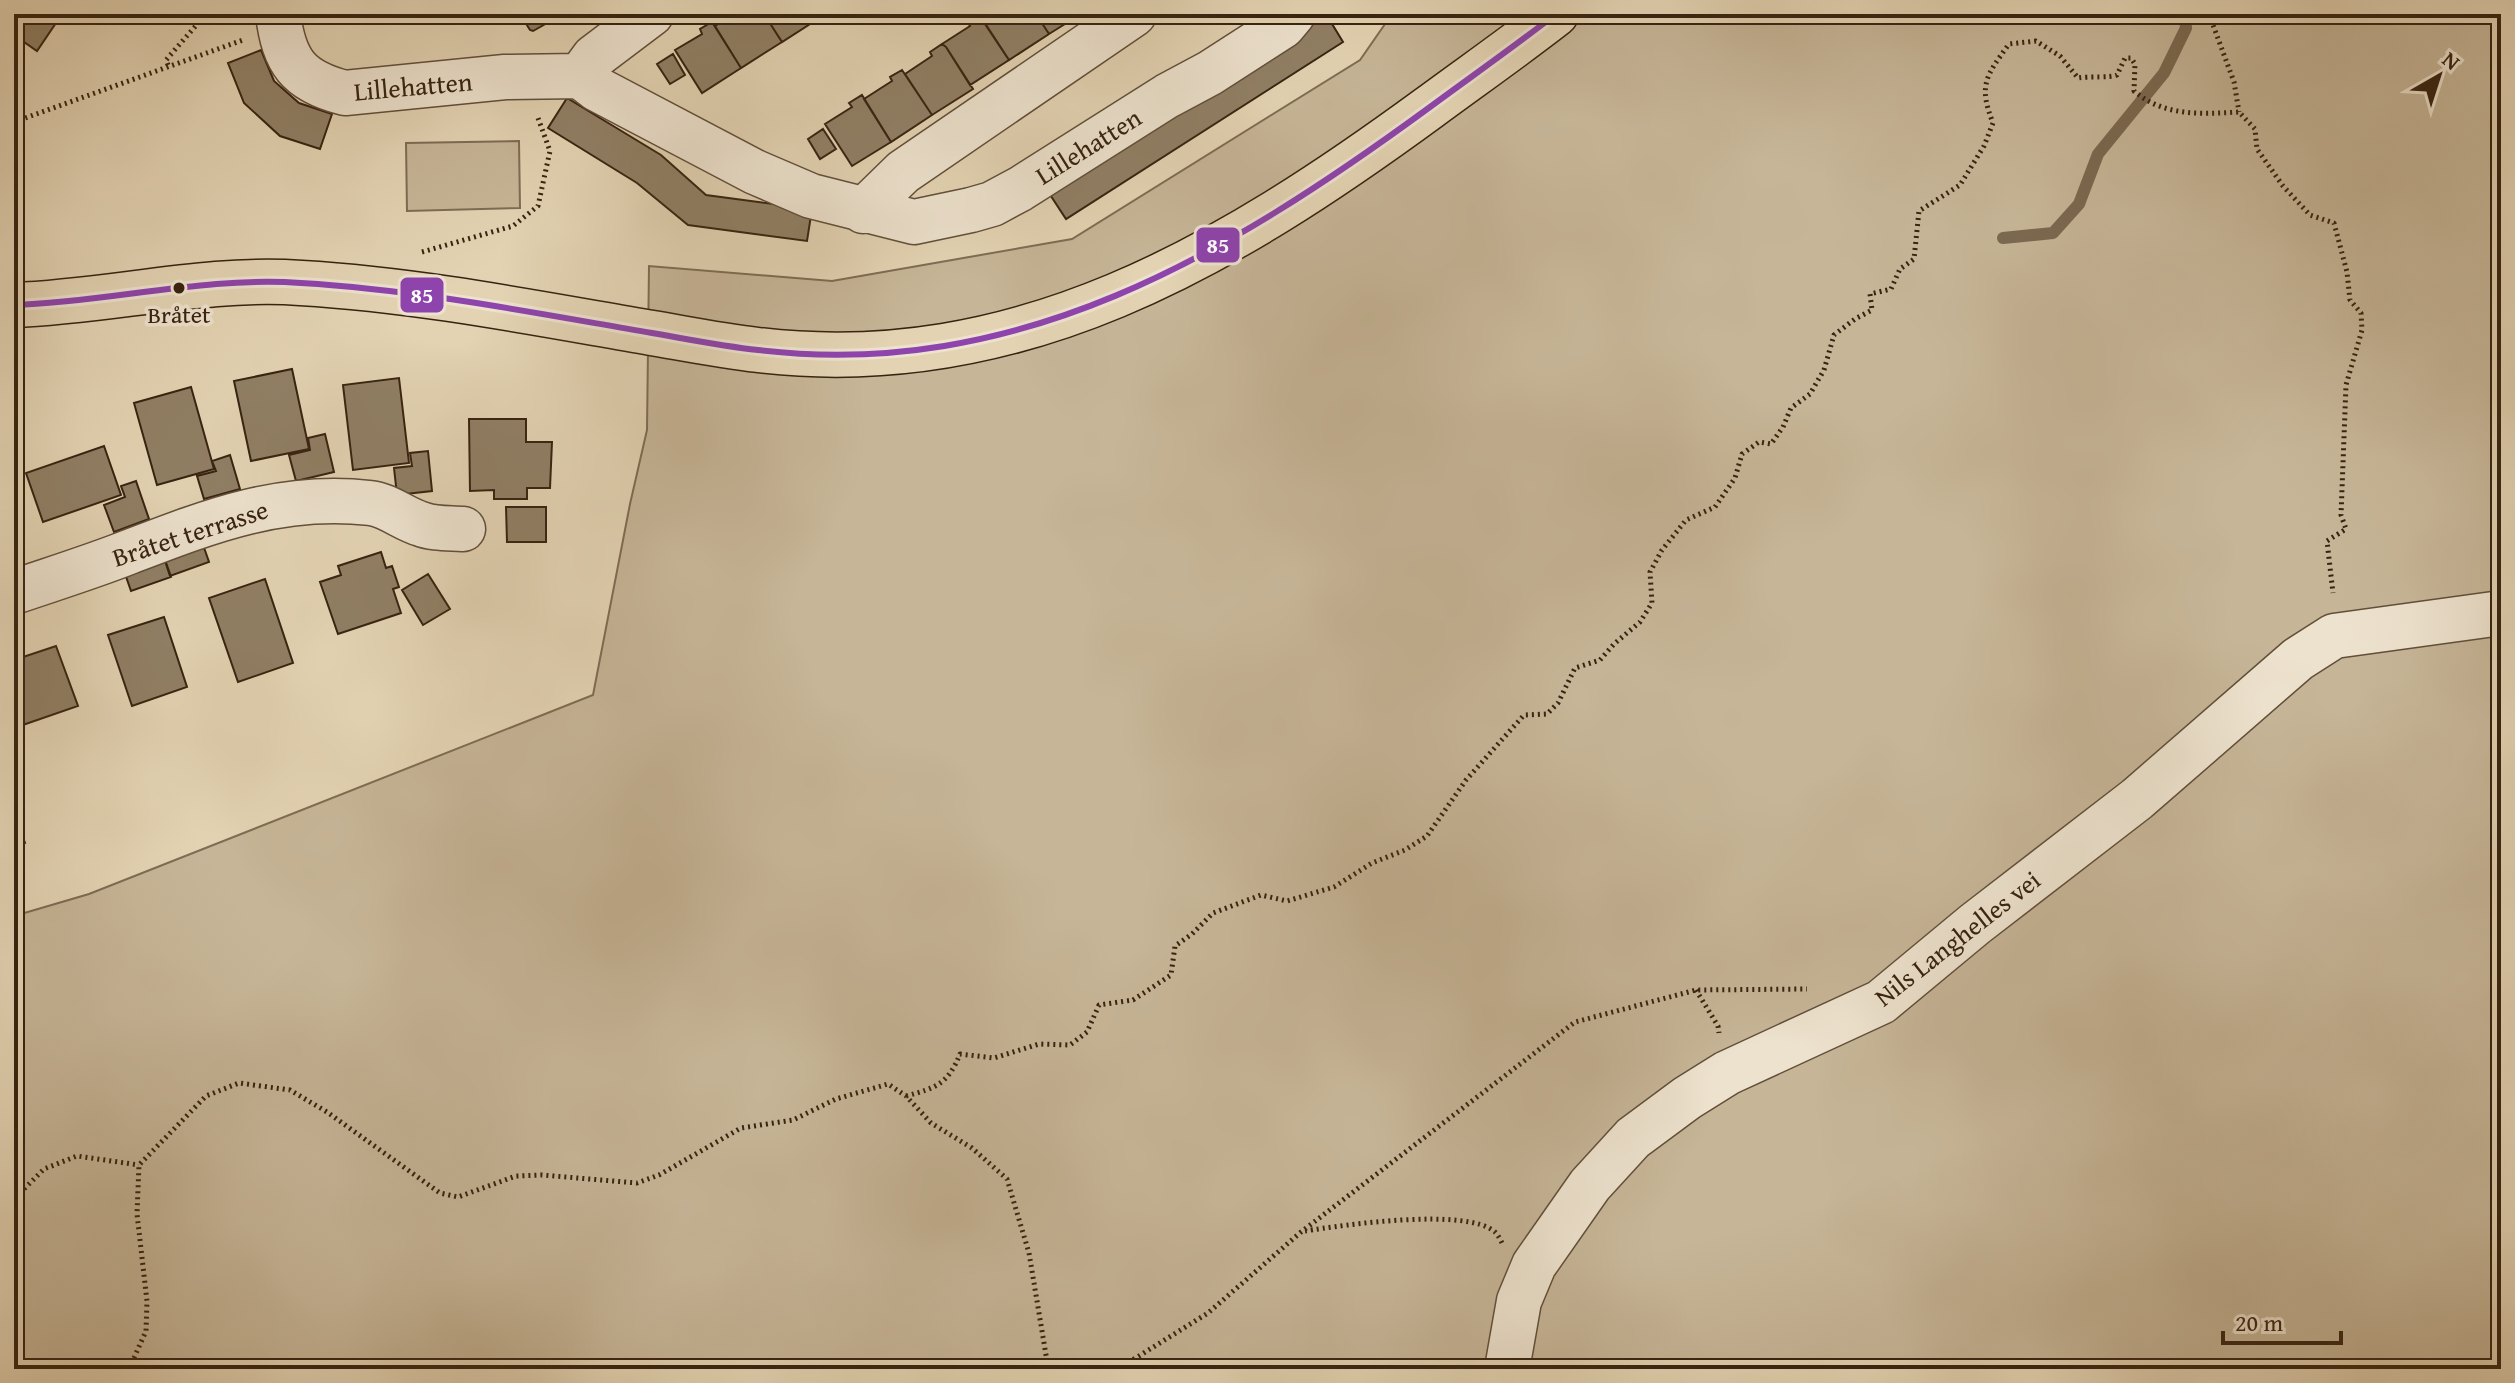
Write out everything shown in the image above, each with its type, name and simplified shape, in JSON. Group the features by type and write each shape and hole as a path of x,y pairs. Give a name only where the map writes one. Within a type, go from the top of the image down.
{"main road":[{"path":"14,305 49,304 191,285 295,282 399,290 758,351 840,355 929,349 1056,320 1125,294 1228,240 1302,198 1356,162 1556,14"}],"street":[{"path":"580,76 594,57 651,14"},
{"path":"863,211 903,172 1134,14"},
{"name":"Lillehatten","path":"279,21 283,47 308,79 324,88 345,93 505,77 580,76 610,96 755,172 811,196 914,222 992,204 1020,189 1167,96 1210,73 1283,26 1293,14"},
{"name":"Bråtet terrasse","path":"14,592 128,553 180,531 244,511 280,504 373,503 422,525 463,529"},
{"name":"Nils Langhelles vei","path":"1507,1369 1519,1301 1534,1265 1590,1185 1633,1138 1727,1073 1881,1002 1975,924 2137,799 2298,659 2334,636 2501,613"}],"path":[{"path":"168,65 166,60 206,14"},
{"path":"2209,14 2234,82 2239,112 2255,129 2257,149 2283,186 2310,215 2334,223 2347,272 2350,300 2361,313 2362,330 2346,385 2341,515 2346,529 2327,541 2336,611 2334,636"},
{"path":"14,122 126,84 279,21"},
{"path":"906,1096 930,1089 952,1074 960,1054 994,1058 1039,1044 1070,1045 1087,1032 1099,1005 1133,1000 1171,975 1175,946 1213,913 1261,895 1287,901 1334,887 1372,863 1405,850 1427,836 1466,780 1524,715 1547,714 1558,703 1575,668 1600,660 1640,622 1652,603 1650,572 1662,550 1686,520 1715,507 1735,478 1742,454 1759,442 1771,444 1791,408 1810,394 1824,370 1834,335 1872,310 1870,294 1891,289 1900,269 1914,259 1919,211 1960,185 1984,146 1993,123 1984,100 1986,76 2009,44 2036,41 2060,56 2078,78 2117,75 2125,58 2131,58 2135,64 2134,91 2149,103 2193,115 2239,112"},
{"path":"419,263 420,252 513,226 538,206 550,151 545,138"},
{"path":"1118,1369 1208,1313 1301,1232 1575,1022 1696,990 1809,989"},
{"path":"129,1369 146,1331 147,1301 137,1214 139,1165 206,1096 239,1083 290,1090 327,1112 440,1193 458,1197 516,1176 542,1175 637,1183 659,1175 741,1128 793,1120 836,1099 888,1084 906,1096 931,1123 972,1148 1007,1179 1029,1253 1047,1361 1043,1369"},
{"path":"14,1241 21,1192 44,1169 77,1156 139,1165"},
{"path":"1301,1232 1354,1223 1455,1219 1494,1231 1512,1256 1534,1265"}],"shaded area":[{"path":"1392,14 2501,14 2501,1369 14,1369 14,916 89,894 593,695 647,430 649,266 832,281 1072,239 1360,60"},
{"path":"519,141 520,208 407,211 406,143"}],"building":[{"path":"14,14 62,14 37,51 14,35"},
{"path":"520,14 544,14 549,22 533,31"},
{"path":"733,14 764,14 782,42 741,68 715,26"},
{"path":"764,14 819,14 821,17 782,42"},
{"path":"979,14 1009,60 970,85 942,44 970,26 967,21"},
{"path":"987,14 1036,14 1049,34 1009,60 981,18"},
{"path":"1036,14 1081,14 1049,34"},
{"path":"1321,14 1326,14 1343,42 1066,219 1047,190"},
{"path":"712,22 741,68 702,93 675,50 702,34 700,29"},
{"path":"942,44 973,89 932,115 905,74 932,56 930,52"},
{"path":"261,50 274,81 299,103 332,114 320,149 280,136 244,103 228,63"},
{"path":"673,54 685,75 670,84 657,64"},
{"path":"902,70 932,115 891,142 864,99 892,81 890,77"},
{"path":"862,95 891,142 852,166 825,124 852,107 849,103"},
{"path":"567,98 661,155 706,195 812,209 807,241 688,225 637,183 548,128"},
{"path":"823,129 836,149 820,159 808,139"},
{"path":"292,369 309,449 251,461 234,381"},
{"path":"399,378 409,463 353,470 343,385"},
{"path":"191,387 214,469 157,485 134,403"},
{"path":"469,419 526,419 526,442 552,442 550,488 527,488 527,499 494,499 494,490 470,491"},
{"path":"325,434 334,472 296,481 289,455 310,450 308,438"},
{"path":"104,446 121,495 43,522 26,473"},
{"path":"428,451 432,491 397,495 394,468 412,466 410,453"},
{"path":"230,455 240,489 204,499 197,476 216,471 212,461"},
{"path":"136,481 149,519 114,532 104,505 125,497 121,486"},
{"path":"506,507 546,507 546,542 507,542"},
{"path":"201,539 209,562 170,576 162,552"},
{"path":"162,551 171,577 131,591 122,565"},
{"path":"381,552 386,568 392,566 399,587 393,589 401,613 338,634 320,582 341,575 338,566"},
{"path":"428,574 450,609 423,625 402,590"},
{"path":"265,579 293,663 238,682 209,598"},
{"path":"164,617 187,687 132,706 108,635"},
{"path":"56,646 78,706 14,728 14,660"},
{"path":"14,814 25,843 14,847"}],"waterway":[{"path":"2003,238 2053,233 2079,204 2098,154 2164,73 2186,28 2185,14"}],"transit line":[{"name":"85","path":"14,305 229,283 301,283 433,297 758,350 853,355 944,346 1032,326 1116,296 1197,257 1276,212 1354,161 1556,14"}],"place":[{"name":"Bråtet","path":"179,288"}]}
